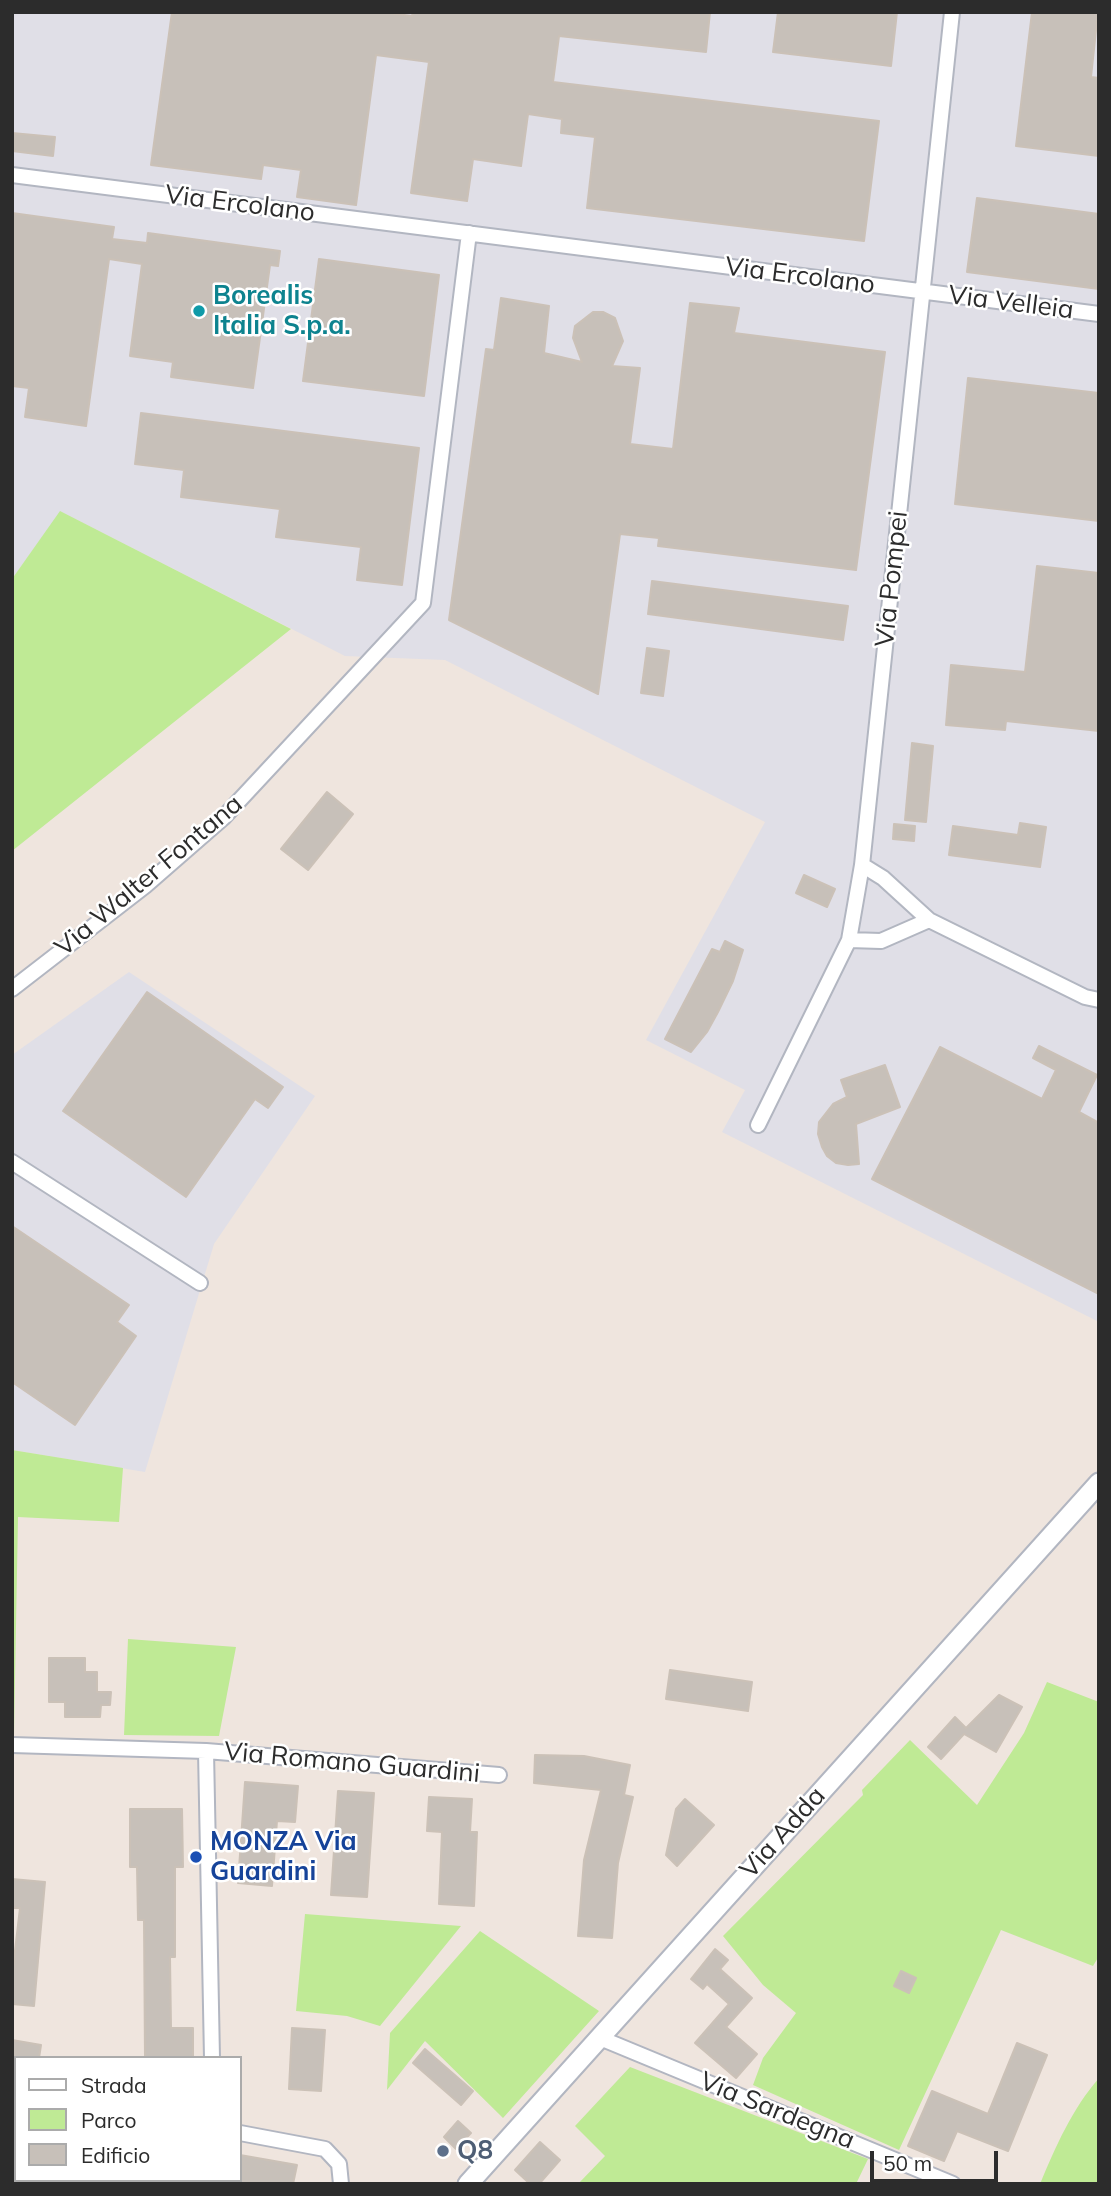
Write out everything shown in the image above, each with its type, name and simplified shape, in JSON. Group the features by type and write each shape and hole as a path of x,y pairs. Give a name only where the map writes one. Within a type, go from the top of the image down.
{"main road":[{"name":"Via Adda","path":"468,2184 1099,1483"}],"street":[{"name":"Via Pompei","path":"758,1125 849,940 862,865 952,12"},
{"name":"Via Ercolano","path":"12,175 923,292"},
{"name":"Via Walter Fontana","path":"12,989 145,886 223,818 423,603 469,233"},
{"name":"Via Velleia","path":"923,292 1099,314"},
{"path":"862,865 883,878 929,920 1085,997 1099,1000"},
{"path":"849,940 881,941 929,920"},
{"path":"12,1162 200,1283"},
{"name":"Via Romano Guardini","path":"12,1745 206,1751 499,1775"},
{"name":"Via Romano Guardini","path":"206,1751 212,2056"},
{"name":"Via Sardegna","path":"600,2038 953,2184"},
{"path":"242,2133 325,2149 339,2164 341,2184"}],"shaded area":[{"path":"12,12 1099,12 1099,1322 722,1132 745,1090 646,1040 765,822 445,660 345,656 61,512 12,579"},
{"path":"129,972 315,1096 214,1244 145,1472 12,1450 12,1055"}],"green space":[{"path":"60,511 291,629 12,851 12,579"},
{"path":"12,1450 123,1468 119,1522 18,1517 14,1735"},
{"path":"128,1639 236,1647 219,1736 124,1735"},
{"path":"1047,1682 1099,1702 1099,1956 1093,1966 1001,1930 899,2150 753,2085 763,2058 796,2013 763,1985 723,1936 863,1795 862,1790 910,1740 977,1805 1024,1733"},
{"path":"305,1914 461,1926 380,2026 347,2016 296,2011"},
{"path":"480,1931 599,2011 503,2118 425,2041 387,2090 390,2033"},
{"path":"630,2067 868,2159 856,2184 578,2184 605,2156 575,2126"},
{"path":"1099,2078 1099,2184 1040,2184 1073,2115"}],"building":[{"path":"172,12 382,12 412,16 413,12 710,12 706,52 559,36 553,82 879,121 864,241 587,208 595,137 561,133 562,119 528,114 521,166 473,159 467,201 411,193 429,62 376,55 356,205 297,197 301,170 263,165 261,179 151,165"},
{"path":"778,12 897,12 891,66 773,52"},
{"path":"1032,12 1098,12 1091,77 1099,78 1099,156 1016,146"},
{"path":"12,133 55,137 53,156 12,151"},
{"path":"977,198 1099,214 1099,289 967,272"},
{"name":"Borealis Italia S.p.a.","path":"12,213 114,227 112,239 147,243 148,233 280,251 278,266 270,265 253,388 171,377 173,362 130,356 142,264 109,259 86,426 25,417 29,388 12,386"},
{"path":"319,259 439,275 424,396 303,381"},
{"path":"501,298 549,306 544,353 582,362 573,338 575,326 593,312 603,312 615,318 623,341 612,366 640,368 630,444 673,449 690,303 739,308 734,333 885,352 856,570 658,546 659,538 620,534 598,694 449,620 486,349 494,350"},
{"path":"968,378 1099,393 1099,521 955,504"},
{"path":"141,413 419,448 402,585 357,580 361,547 276,537 280,509 181,497 184,470 135,464"},
{"path":"1037,566 1099,573 1099,731 1006,721 1005,730 946,725 951,665 1025,672"},
{"path":"652,581 848,606 843,640 648,614"},
{"path":"647,648 669,651 663,696 641,693"},
{"path":"912,743 933,746 926,822 905,820"},
{"path":"327,792 353,814 308,870 281,849"},
{"path":"1020,823 1046,827 1040,867 949,855 953,826 1018,835"},
{"path":"894,824 915,826 914,841 893,839"},
{"path":"804,875 835,889 827,907 796,893"},
{"path":"725,941 743,950 733,981 718,1012 691,1052 665,1039 712,949 720,952"},
{"path":"147,992 283,1087 268,1108 255,1099 186,1197 63,1111"},
{"path":"1039,1046 1097,1075 1079,1112 1099,1123 1099,1294 872,1179 940,1047 1042,1099 1056,1070 1033,1058"},
{"path":"885,1065 900,1107 856,1124 859,1164 836,1163 827,1156 822,1147 818,1134 819,1122 833,1104 847,1097 841,1080"},
{"path":"12,1226 129,1305 117,1322 136,1336 75,1425 12,1382"},
{"path":"49,1658 85,1658 85,1672 97,1672 97,1692 111,1692 110,1705 101,1705 100,1717 65,1717 65,1702 49,1702"},
{"path":"670,1670 752,1682 748,1711 666,1699"},
{"path":"999,1695 1022,1707 996,1752 964,1734 941,1759 928,1747 955,1717 966,1728"},
{"path":"535,1755 584,1756 630,1765 624,1795 633,1797 618,1863 612,1938 578,1936 584,1860 601,1790 534,1783"},
{"path":"245,1782 298,1786 295,1822 277,1821 272,1886 238,1883"},
{"path":"338,1791 374,1793 367,1897 331,1895"},
{"path":"429,1797 472,1799 470,1832 477,1832 474,1906 439,1904 442,1832 427,1831"},
{"path":"685,1799 714,1825 677,1866 666,1855 676,1809"},
{"path":"130,1809 182,1809 183,1867 175,1867 175,1957 170,1957 171,2028 193,2028 193,2056 145,2056 144,1920 138,1920 137,1867 130,1867"},
{"path":"12,1879 45,1882 34,2006 12,2004 12,1976 20,1908 12,1908"},
{"path":"715,1949 728,1960 720,1969 752,1998 726,2027 757,2054 736,2078 695,2043 729,2004 707,1984 703,1989 691,1979"},
{"path":"901,1971 916,1978 909,1993 894,1986"},
{"path":"292,2028 325,2030 321,2091 289,2089"},
{"path":"12,2040 41,2045 39,2056 12,2058"},
{"path":"1017,2043 1047,2055 1008,2151 957,2131 944,2161 908,2146 932,2091 988,2114"},
{"path":"425,2049 473,2091 461,2105 413,2063"},
{"path":"458,2121 471,2133 456,2149 444,2137"},
{"path":"540,2142 560,2160 539,2184 530,2184 515,2170"},
{"path":"242,2155 297,2165 293,2184 240,2184"}],"place":[{"name":"Borealis Italia S.p.a.","path":"199,311"},
{"name":"MONZA Via Guardini","path":"196,1857"},
{"name":"Q8","path":"443,2151"}]}
